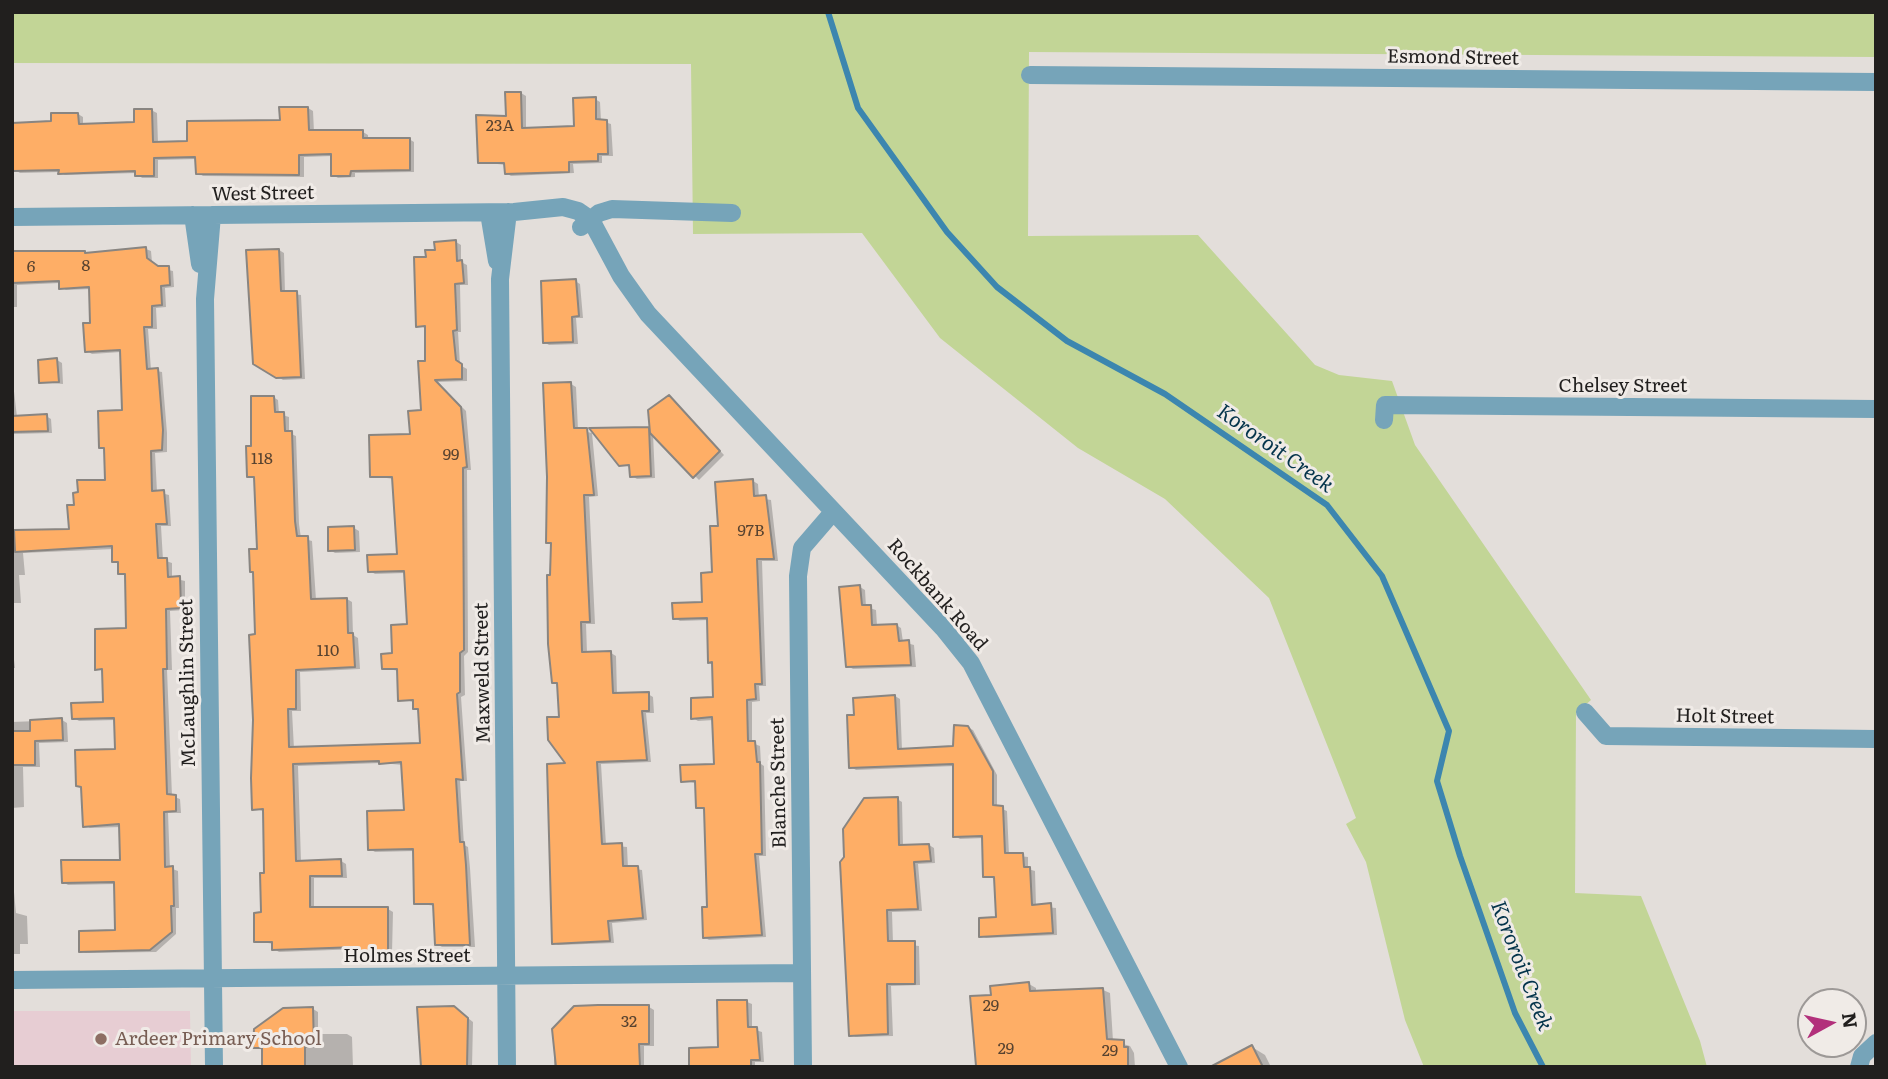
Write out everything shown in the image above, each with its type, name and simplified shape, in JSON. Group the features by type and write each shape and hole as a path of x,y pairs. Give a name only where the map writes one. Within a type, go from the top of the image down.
{"street":[{"name":"Esmond Street","path":"1030,75 1876,82"},
{"path":"586,224 612,208 733,213"},
{"name":"Maxweld Street","path":"489,212 500,279 507,1067"},
{"name":"West Street","path":"12,217 511,212 586,224"},
{"name":"Maxweld Street","path":"500,279 511,212"},
{"name":"McLaughlin Street","path":"193,215 205,299"},
{"name":"McLaughlin Street","path":"212,215 205,299 214,1067"},
{"name":"Rockbank Road","path":"586,224 610,280 629,303 648,314 943,628 971,663 1179,1067"},
{"name":"Chelsey Street","path":"1384,420 1385,405 1876,409"},
{"name":"Blanche Street","path":"803,1067 798,576 802,548 833,512"},
{"name":"Holt Street","path":"1585,712 1606,736 1876,739"},
{"name":"Holmes Street","path":"12,980 802,973"},
{"path":"1860,1061 1876,1044"}],"shaded area":[{"name":"Ardeer Primary School","path":"12,1011 190,1011 191,1067 12,1067"}],"green space":[{"path":"12,12 1876,12 1876,57 1029,52 1028,236 1198,235 1315,365 1339,375 1392,381 1415,445 1591,700 1576,713 1575,893 1641,896 1700,1041 1707,1067 1424,1067 1405,1020 1366,862 1346,824 1356,818 1269,598 1165,499 1078,448 940,338 862,233 693,234 691,64 12,63"}],"building":[{"path":"505,92 521,92 522,128 574,126 573,98 596,97 596,119 607,120 608,154 598,154 598,161 569,162 569,172 505,174 504,163 478,163 476,115 506,116"},
{"path":"279,107 308,107 309,130 363,130 363,138 410,138 410,170 351,171 350,176 331,176 331,154 299,155 299,175 196,174 195,157 154,158 154,176 135,176 135,171 58,174 59,170 13,171 12,123 51,121 51,113 78,113 79,124 134,122 134,109 152,109 153,142 187,141 187,121 280,120"},
{"path":"456,240 457,261 462,260 464,283 455,284 457,330 453,331 456,360 462,364 462,379 435,380 461,407 467,467 463,468 464,650 460,653 460,692 457,694 463,780 456,779 460,842 464,842 466,865 470,945 435,945 433,904 414,904 413,849 368,850 367,811 404,810 401,762 379,764 379,761 293,764 296,861 341,859 342,876 310,876 310,907 388,907 388,951 359,951 358,947 272,950 272,942 254,942 254,913 261,912 260,873 264,873 263,809 252,810 251,778 253,720 249,635 255,634 253,572 250,572 249,549 257,549 254,477 247,477 246,446 251,446 251,396 274,396 275,412 284,412 285,431 292,431 295,521 297,536 308,536 311,599 347,598 348,633 353,633 355,667 296,670 296,709 288,709 289,747 420,743 418,709 413,709 413,700 398,701 397,669 382,669 381,654 392,653 391,625 407,624 404,571 368,572 367,555 397,554 392,477 370,477 369,435 410,434 408,411 421,410 418,361 425,361 425,326 416,327 414,257 426,257 425,250 435,250 434,242"},
{"path":"146,247 147,258 158,266 169,266 170,285 161,286 162,305 152,306 152,327 144,327 147,369 158,368 163,430 162,450 151,451 152,491 164,490 167,524 156,524 158,558 167,558 168,577 180,576 181,608 166,609 167,669 163,669 167,794 176,795 176,811 164,812 165,867 173,866 172,932 150,950 79,952 79,931 115,930 114,882 62,883 61,860 120,860 119,824 83,827 81,787 76,786 75,750 115,749 114,718 72,719 71,703 103,702 102,669 95,670 95,629 126,628 125,574 118,574 118,562 112,562 112,546 15,552 14,530 69,529 67,505 74,505 73,493 78,492 77,480 105,480 104,448 99,448 98,411 122,410 120,350 85,352 83,323 90,323 89,287 59,289 59,281 12,283 12,251 85,253"},
{"path":"279,249 281,291 297,291 301,377 276,378 253,364 246,250"},
{"path":"576,279 579,316 572,317 573,342 543,343 541,281"},
{"path":"57,358 59,382 39,383 38,360"},
{"path":"571,382 574,428 587,428 594,495 584,495 590,622 581,622 582,652 611,651 613,693 649,692 649,711 642,711 647,760 597,762 602,844 622,843 623,866 638,866 643,918 608,921 610,941 552,944 547,764 565,763 548,740 547,717 559,717 557,683 552,683 548,644 547,575 550,575 551,543 546,543 547,477 543,383"},
{"path":"669,395 720,451 693,478 650,433 648,410"},
{"path":"47,414 48,431 12,432 12,416"},
{"path":"649,427 651,476 630,477 629,465 619,466 589,428"},
{"path":"753,479 754,496 766,495 774,559 757,559 762,684 755,684 756,699 747,700 748,741 755,741 757,762 760,762 762,854 755,854 762,935 703,938 702,907 707,907 704,808 696,808 695,781 681,782 680,765 714,764 712,717 691,719 691,698 713,697 712,662 708,663 707,618 673,619 672,603 702,602 701,573 712,572 710,526 718,526 715,482"},
{"path":"354,526 355,550 328,551 328,527"},
{"path":"860,585 862,605 871,605 872,625 897,624 899,641 909,640 911,665 846,667 839,587"},
{"path":"895,695 898,749 953,746 954,725 968,726 993,771 993,805 1003,806 1005,853 1023,853 1024,867 1030,867 1032,905 1051,903 1053,933 979,937 979,918 996,917 994,877 983,877 982,836 953,837 953,764 849,768 847,715 854,715 853,698"},
{"path":"62,718 63,740 35,741 35,765 12,765 12,731 30,731 30,720"},
{"path":"898,797 899,845 929,844 931,861 914,862 918,909 887,910 888,941 915,941 915,984 887,984 888,1034 849,1036 840,862 844,857 843,829 864,798"},
{"path":"1029,982 1030,991 1103,988 1107,1039 1124,1040 1124,1047 1128,1047 1128,1067 976,1066 970,996 991,995 990,986"},
{"path":"717,1000 747,1000 748,1027 757,1027 760,1060 751,1060 751,1067 689,1067 689,1048 718,1047"},
{"path":"649,1005 649,1044 639,1044 640,1067 556,1067 552,1029 574,1006"},
{"path":"454,1006 468,1018 467,1067 421,1067 417,1007"},
{"path":"313,1007 314,1047 305,1047 305,1067 262,1067 262,1048 253,1048 254,1029 283,1008"},
{"path":"1252,1045 1263,1067 1210,1067"}],"waterway":[{"name":"Kororoit Creek","path":"828,12 858,108 947,232 997,287 1067,341 1165,394 1327,505 1382,576 1449,731 1437,781 1460,856 1515,1013 1543,1067"}],"place":[{"name":"Ardeer Primary School","path":"101,1039"}]}
